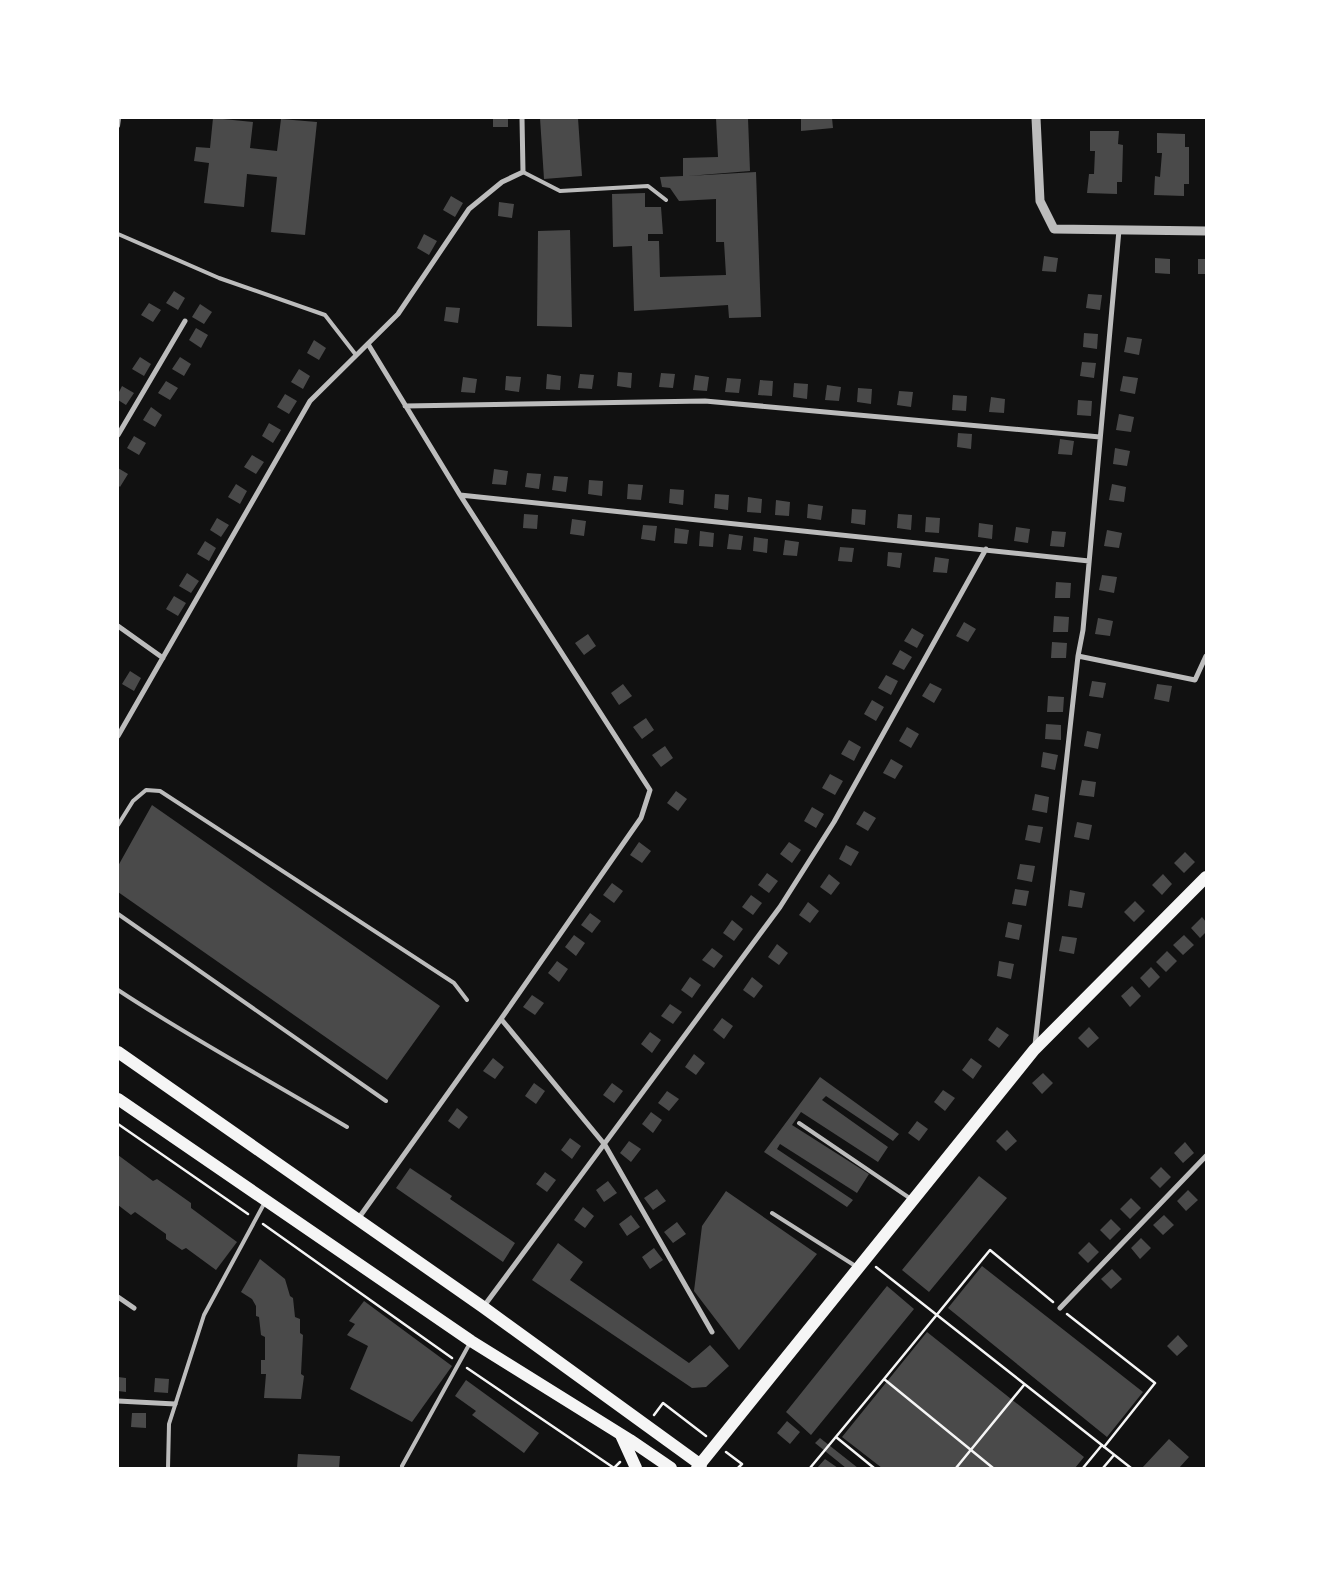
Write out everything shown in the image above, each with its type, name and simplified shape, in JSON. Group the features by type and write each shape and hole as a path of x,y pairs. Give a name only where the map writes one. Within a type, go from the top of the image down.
{"main road":[{"path":"118,1052 484,1307 699,1467 1034,1050 1206,877"},
{"path":"118,1099 471,1341 621,1434 671,1468"},
{"path":"621,1434 636,1468"}],"street":[{"path":"118,736 310,401 398,314 469,209 502,182 524,172 522,118"},
{"path":"1036,118 1040,200 1054,229 1206,231"},
{"path":"1034,1050 1078,656 1083,630 1119,230"},
{"path":"118,434 185,321"},
{"path":"358,1219 501,1019 641,818 650,790 460,495 368,344"},
{"path":"405,406 705,401 1100,438"},
{"path":"460,495 1089,561"},
{"path":"484,1307 780,907 834,822 986,550"},
{"path":"118,626 162,658"},
{"path":"1078,656 1195,680 1206,656"},
{"path":"501,1019 605,1145 712,1332"},
{"path":"1060,1308 1206,1156"},
{"path":"118,1297 134,1308"},
{"path":"118,1401 175,1404"}],"lane":[{"path":"118,126 119,118"},
{"path":"524,172 560,191 648,186 666,200"},
{"path":"118,234 219,278 325,315 356,355"},
{"path":"118,825 133,801 146,790 160,792 454,983 467,1000"},
{"path":"118,914 386,1100"},
{"path":"118,990 178,1030 249,1068 347,1127"},
{"path":"799,1123 912,1200"},
{"path":"168,1468 169,1424 204,1315 257,1220 265,1201"},
{"path":"772,1213 862,1263"},
{"path":"402,1466 471,1341"}],"path":[{"path":"118,1124 614,1468"},
{"path":"810,1468 990,1250 1155,1383 1083,1468"},
{"path":"862,1263 936,1317 1131,1468"},
{"path":"884,1379 993,1468"},
{"path":"956,1468 1024,1385"},
{"path":"836,1437 874,1468"},
{"path":"1102,1468 1114,1455"}],"building":[{"path":"213,118 253,122 250,148 277,151 281,119 317,122 305,235 271,232 277,177 247,174 244,207 204,203 209,163 194,161 196,147 210,148"},
{"path":"493,118 508,118 508,127 493,127"},
{"path":"540,118 578,118 582,176 544,179"},
{"path":"716,118 748,118 750,171 688,176 756,172 761,317 729,318 728,305 634,311 632,246 613,247 612,194 645,193 645,207 661,207 663,234 648,234 648,241 659,241 660,277 726,275 724,242 716,242 716,199 679,201 670,188 662,187 660,177 683,176 683,158 718,157"},
{"path":"801,118 832,118 833,128 801,131"},
{"path":"1090,131 1119,131 1118,144 1123,145 1122,182 1117,182 1117,194 1087,193 1089,174 1094,174 1095,151 1090,151"},
{"path":"1157,133 1185,134 1185,147 1189,147 1189,184 1184,184 1184,196 1154,195 1155,176 1160,177 1162,153 1157,153"},
{"path":"451,196 463,203 455,217 443,210"},
{"path":"499,202 514,204 512,218 498,216"},
{"path":"570,230 572,327 537,326 538,231"},
{"path":"424,234 437,241 429,255 417,248"},
{"path":"1044,256 1058,258 1056,272 1042,271"},
{"path":"1155,258 1170,259 1170,274 1155,273"},
{"path":"1198,259 1206,259 1206,274 1198,274"},
{"path":"174,291 185,298 178,310 166,303"},
{"path":"1088,294 1102,295 1100,310 1086,308"},
{"path":"149,303 161,310 153,322 141,315"},
{"path":"200,304 212,312 204,324 192,317"},
{"path":"446,307 460,308 458,323 444,321"},
{"path":"196,328 208,335 201,348 189,340"},
{"path":"1084,333 1098,334 1097,349 1083,347"},
{"path":"1127,337 1142,339 1139,355 1124,352"},
{"path":"314,340 326,348 319,360 307,353"},
{"path":"140,357 151,364 144,376 132,369"},
{"path":"180,357 191,364 184,376 172,369"},
{"path":"1082,362 1096,363 1094,378 1080,376"},
{"path":"299,369 310,376 303,389 291,382"},
{"path":"618,372 632,373 631,388 617,386"},
{"path":"661,373 675,374 673,388 659,387"},
{"path":"547,374 561,376 560,390 546,389"},
{"path":"580,374 594,375 592,389 578,388"},
{"path":"695,375 709,377 707,391 693,390"},
{"path":"506,376 521,377 519,392 505,390"},
{"path":"1123,376 1138,378 1135,394 1120,391"},
{"path":"463,377 477,379 475,393 461,392"},
{"path":"727,378 741,379 739,393 725,392"},
{"path":"760,380 773,381 772,396 758,395"},
{"path":"166,381 178,388 170,400 158,393"},
{"path":"794,383 808,384 807,399 793,397"},
{"path":"827,385 841,387 839,401 825,400"},
{"path":"122,386 134,393 126,405 118,400 118,394"},
{"path":"858,388 872,389 871,404 857,402"},
{"path":"899,391 913,392 911,407 897,405"},
{"path":"285,394 297,401 289,414 277,407"},
{"path":"953,395 967,396 966,411 952,410"},
{"path":"991,397 1005,399 1004,413 989,412"},
{"path":"1078,400 1092,401 1091,416 1077,415"},
{"path":"151,407 162,415 155,427 143,420"},
{"path":"1119,414 1134,417 1131,432 1116,430"},
{"path":"269,423 281,430 273,443 262,436"},
{"path":"958,433 972,434 971,449 957,447"},
{"path":"134,436 146,443 139,455 127,448"},
{"path":"1060,439 1074,441 1072,455 1058,454"},
{"path":"1115,448 1130,451 1127,466 1113,464"},
{"path":"252,455 264,462 256,474 244,467"},
{"path":"118,468 128,474 120,487 118,485"},
{"path":"494,469 508,471 506,485 492,484"},
{"path":"527,473 541,474 539,489 525,487"},
{"path":"554,476 568,477 566,492 552,490"},
{"path":"589,480 603,481 602,496 588,494"},
{"path":"236,484 247,491 240,504 228,497"},
{"path":"628,484 643,485 641,500 627,499"},
{"path":"1112,484 1126,487 1124,502 1109,500"},
{"path":"670,489 684,490 683,505 669,503"},
{"path":"715,494 729,495 728,510 714,508"},
{"path":"748,497 762,499 761,513 747,512"},
{"path":"776,500 790,502 789,516 775,515"},
{"path":"808,504 823,506 821,520 807,518"},
{"path":"852,509 866,510 865,525 851,523"},
{"path":"524,514 538,515 537,529 523,528"},
{"path":"898,514 912,515 911,530 897,528"},
{"path":"926,517 940,518 939,533 925,532"},
{"path":"217,518 229,525 221,537 210,530"},
{"path":"572,519 586,521 584,536 570,534"},
{"path":"979,523 993,525 992,539 978,537"},
{"path":"643,525 657,526 655,541 641,539"},
{"path":"1016,527 1030,529 1028,543 1014,541"},
{"path":"675,528 689,530 687,544 674,543"},
{"path":"1107,530 1122,533 1119,548 1104,546"},
{"path":"700,531 714,533 713,547 699,546"},
{"path":"1052,531 1066,532 1064,547 1050,546"},
{"path":"729,534 743,536 741,550 727,549"},
{"path":"754,537 768,539 767,553 753,551"},
{"path":"785,540 799,542 797,556 783,555"},
{"path":"205,541 216,548 209,561 197,554"},
{"path":"840,547 854,548 852,562 838,561"},
{"path":"888,552 902,553 900,568 887,566"},
{"path":"935,557 949,559 947,573 933,572"},
{"path":"187,573 199,581 191,593 179,586"},
{"path":"1102,575 1117,577 1114,593 1099,590"},
{"path":"1056,582 1071,583 1070,598 1055,598"},
{"path":"174,596 186,603 178,616 166,609"},
{"path":"1054,616 1069,617 1068,632 1053,632"},
{"path":"1098,618 1113,621 1110,636 1095,634"},
{"path":"964,622 976,629 968,642 956,636"},
{"path":"912,628 924,635 917,648 904,641"},
{"path":"588,634 596,646 584,655 575,643"},
{"path":"1052,642 1067,643 1066,658 1051,658"},
{"path":"900,650 912,657 904,670 892,664"},
{"path":"130,671 141,678 134,691 122,684"},
{"path":"886,675 898,681 891,695 878,688"},
{"path":"1092,681 1106,683 1103,698 1089,696"},
{"path":"930,683 942,689 934,703 922,696"},
{"path":"623,684 632,696 619,705 611,693"},
{"path":"1157,684 1172,686 1169,702 1154,699"},
{"path":"1048,696 1064,697 1063,712 1047,712"},
{"path":"872,700 884,707 876,721 864,714"},
{"path":"646,718 654,730 642,739 633,727"},
{"path":"1046,724 1061,725 1061,740 1045,739"},
{"path":"907,727 919,734 911,748 899,741"},
{"path":"1087,731 1101,734 1098,749 1084,746"},
{"path":"849,740 861,747 854,761 841,754"},
{"path":"665,746 673,758 661,767 652,755"},
{"path":"1043,752 1058,755 1055,770 1041,767"},
{"path":"891,759 903,766 895,779 883,773"},
{"path":"830,774 843,781 835,795 822,788"},
{"path":"1082,780 1096,782 1094,797 1079,795"},
{"path":"676,791 687,799 678,811 667,803"},
{"path":"1035,794 1049,797 1047,813 1032,810"},
{"path":"152,805 440,1006 387,1080 118,892 118,866"},
{"path":"812,807 824,814 816,828 804,821"},
{"path":"864,811 876,818 868,831 856,824"},
{"path":"1077,822 1092,825 1089,840 1074,837"},
{"path":"1028,825 1043,827 1040,843 1025,840"},
{"path":"639,842 651,851 642,863 630,855"},
{"path":"789,842 801,850 792,863 780,854"},
{"path":"846,845 859,852 851,866 839,859"},
{"path":"1185,852 1195,862 1184,873 1174,863"},
{"path":"1020,864 1035,866 1032,882 1017,879"},
{"path":"767,873 778,881 769,893 758,885"},
{"path":"829,874 840,883 831,895 820,887"},
{"path":"1163,874 1172,884 1162,895 1152,885"},
{"path":"612,883 623,891 614,903 603,895"},
{"path":"1015,889 1029,891 1026,906 1012,904"},
{"path":"1070,890 1085,893 1082,908 1068,906"},
{"path":"751,895 762,903 753,915 742,907"},
{"path":"1135,901 1145,911 1134,922 1124,912"},
{"path":"808,902 819,911 810,923 799,915"},
{"path":"590,913 601,921 592,933 581,925"},
{"path":"1202,917 1206,922 1206,932 1200,938 1191,928"},
{"path":"732,920 743,929 734,941 723,933"},
{"path":"1008,922 1022,925 1019,940 1005,937"},
{"path":"574,935 585,943 576,956 565,947"},
{"path":"1184,935 1194,945 1183,955 1173,945"},
{"path":"1062,936 1077,938 1074,954 1059,951"},
{"path":"777,944 788,953 779,965 768,957"},
{"path":"712,948 723,956 714,968 702,960"},
{"path":"1167,951 1177,961 1166,972 1156,962"},
{"path":"557,961 568,969 559,982 548,973"},
{"path":"999,961 1014,964 1011,979 997,976"},
{"path":"1151,967 1160,977 1149,988 1140,978"},
{"path":"690,977 701,985 692,998 681,990"},
{"path":"752,977 763,986 754,998 743,990"},
{"path":"1132,986 1141,996 1130,1007 1121,996"},
{"path":"532,995 544,1003 535,1015 523,1007"},
{"path":"670,1004 682,1012 673,1024 661,1016"},
{"path":"722,1018 733,1026 724,1039 713,1030"},
{"path":"997,1027 1009,1035 999,1048 988,1040"},
{"path":"1089,1027 1099,1038 1088,1048 1078,1038"},
{"path":"650,1032 661,1040 652,1053 641,1044"},
{"path":"694,1054 705,1063 696,1075 685,1067"},
{"path":"493,1058 504,1067 495,1079 483,1071"},
{"path":"971,1058 982,1066 973,1079 962,1070"},
{"path":"1043,1073 1053,1083 1042,1094 1032,1083"},
{"path":"820,1077 899,1134 893,1141 826,1096 822,1100 888,1147 878,1162 801,1112 792,1125 869,1174 857,1193 780,1144 777,1149 853,1200 847,1207 764,1152"},
{"path":"534,1083 545,1091 536,1104 525,1096"},
{"path":"612,1083 623,1091 614,1103 603,1095"},
{"path":"943,1090 955,1098 945,1111 934,1102"},
{"path":"667,1091 679,1099 669,1111 658,1103"},
{"path":"457,1108 468,1117 459,1129 448,1121"},
{"path":"651,1112 662,1120 653,1133 642,1124"},
{"path":"917,1121 928,1129 919,1141 908,1133"},
{"path":"1007,1130 1017,1141 1006,1151 996,1141"},
{"path":"570,1138 581,1146 572,1159 561,1150"},
{"path":"629,1141 641,1149 631,1162 620,1153"},
{"path":"1185,1142 1194,1153 1183,1163 1174,1153"},
{"path":"118,1155 153,1181 157,1179 191,1203 191,1208 237,1242 216,1270 186,1248 182,1250 166,1239 166,1234 135,1212 131,1215 118,1205"},
{"path":"1161,1167 1171,1177 1160,1188 1150,1178"},
{"path":"410,1168 452,1196 450,1199 515,1243 503,1262 396,1188"},
{"path":"545,1172 556,1180 547,1192 536,1184"},
{"path":"979,1176 1007,1198 929,1292 902,1270"},
{"path":"608,1181 617,1193 604,1202 596,1190"},
{"path":"657,1189 666,1201 653,1210 644,1198"},
{"path":"1188,1190 1198,1200 1186,1211 1177,1201"},
{"path":"726,1191 817,1254 739,1350 694,1291 702,1226"},
{"path":"1131,1198 1141,1208 1130,1219 1120,1209"},
{"path":"583,1207 594,1216 585,1228 574,1220"},
{"path":"631,1215 640,1227 627,1236 619,1224"},
{"path":"1164,1215 1174,1225 1163,1235 1153,1225"},
{"path":"1111,1219 1121,1229 1110,1240 1100,1230"},
{"path":"677,1222 686,1234 673,1243 664,1232"},
{"path":"1141,1238 1151,1248 1140,1259 1131,1248"},
{"path":"1089,1242 1099,1252 1088,1263 1078,1253"},
{"path":"558,1243 583,1262 570,1280 689,1363 710,1345 729,1366 706,1387 692,1388 532,1280"},
{"path":"654,1248 663,1260 650,1269 642,1257"},
{"path":"260,1259 285,1279 290,1296 293,1298 295,1317 300,1319 300,1333 303,1335 301,1374 304,1376 301,1399 264,1398 266,1374 261,1374 261,1360 265,1360 265,1337 261,1335 259,1317 256,1316 256,1306 252,1299 241,1292"},
{"path":"982,1266 1143,1392 1107,1437 948,1308"},
{"path":"1112,1269 1122,1279 1111,1289 1101,1279"},
{"path":"887,1286 914,1309 811,1435 786,1412"},
{"path":"364,1301 452,1366 412,1422 350,1389 368,1346 347,1335 355,1324 349,1321"},
{"path":"927,1332 1084,1457 1075,1468 882,1468 842,1437"},
{"path":"1178,1335 1188,1346 1177,1356 1167,1346"},
{"path":"118,1377 126,1378 126,1392 118,1391"},
{"path":"155,1378 169,1379 168,1393 154,1392"},
{"path":"466,1380 539,1433 524,1453 472,1415 476,1411 455,1396"},
{"path":"132,1413 146,1413 146,1428 131,1427"},
{"path":"787,1421 800,1432 790,1444 777,1433"},
{"path":"820,1438 858,1468 846,1468 815,1443"},
{"path":"1169,1439 1189,1457 1179,1468 1142,1468"},
{"path":"298,1454 340,1456 339,1468 297,1468"},
{"path":"825,1459 838,1468 817,1468"}]}
